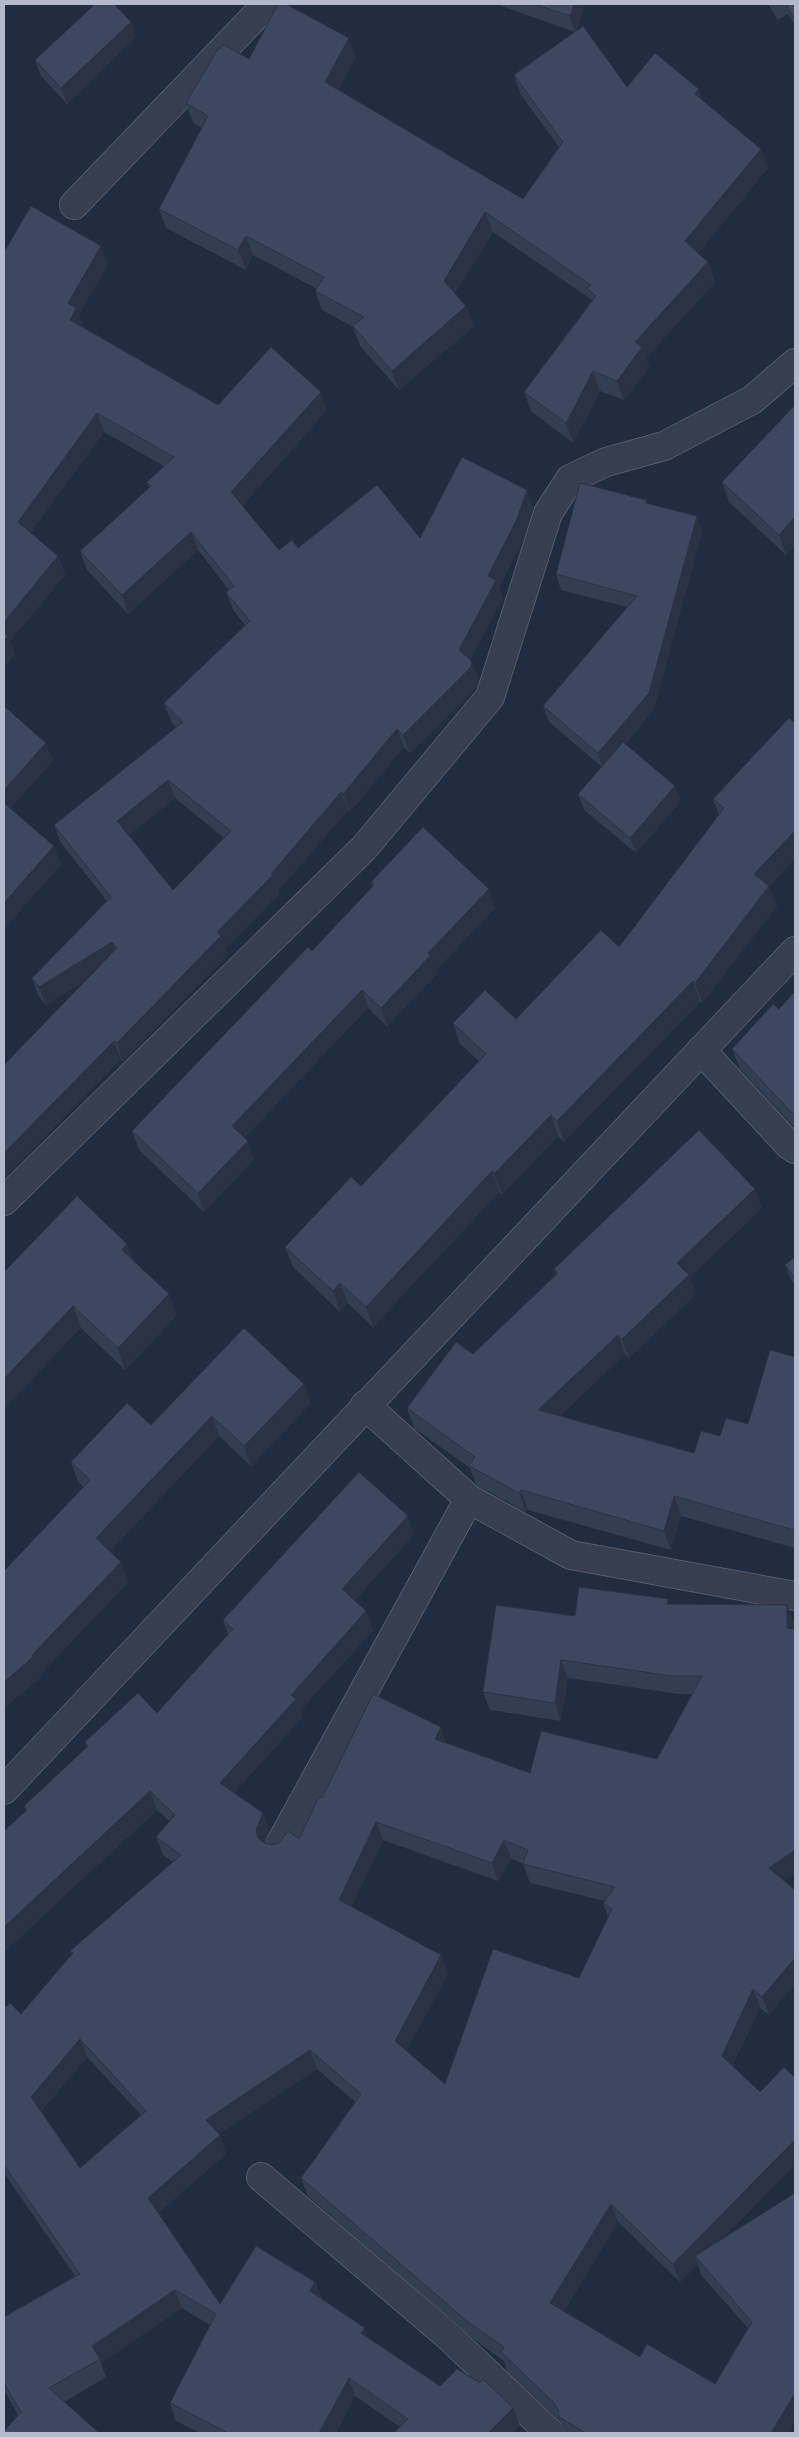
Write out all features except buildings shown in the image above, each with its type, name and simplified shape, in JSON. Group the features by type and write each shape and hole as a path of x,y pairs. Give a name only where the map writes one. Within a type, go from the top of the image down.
{"street":[{"path":"74,205 267,4"},
{"path":"4,1201 364,848 490,697 548,513 570,479 606,462 664,446 752,400 795,363"},
{"path":"4,1790 795,951"},
{"path":"701,1050 789,1145 795,1149"},
{"path":"365,1405 469,1499 570,1555 795,1596"},
{"path":"278,1848 469,1499"},
{"path":"261,2177 447,2335 550,2433"}]}
